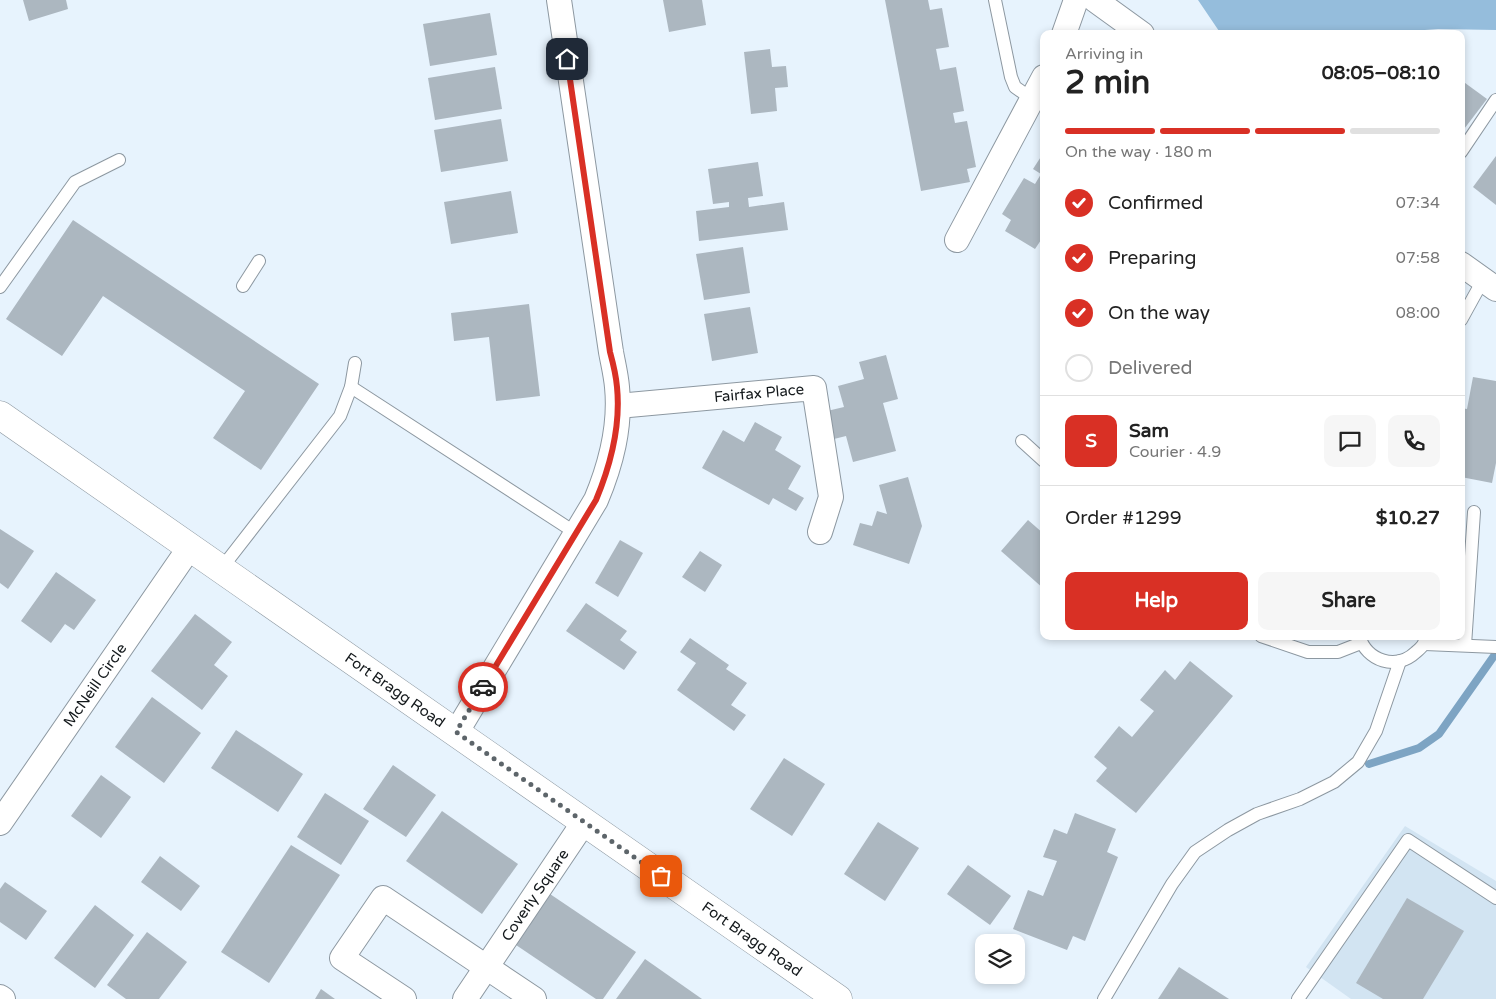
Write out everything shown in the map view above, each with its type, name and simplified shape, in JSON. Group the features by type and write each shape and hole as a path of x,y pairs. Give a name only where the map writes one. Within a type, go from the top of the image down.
{"main road":[{"name":"Fort Bragg Road","path":"0,415 838,999"}],"street":[{"path":"456,732 596,500 608,469 616,436 617,386 610,352 559,0"},
{"path":"1065,30 1076,0"},
{"path":"1095,0 1136,30"},
{"path":"957,240 1040,84"},
{"path":"1465,267 1490,285"},
{"name":"Fairfax Place","path":"618,406 814,388 831,497 820,532"},
{"name":"McNeill Circle","path":"0,823 190,547"},
{"name":"Coverly Square","path":"465,999 584,822"},
{"path":"404,999 342,958 383,898 534,999"}],"lane":[{"path":"996,0 1013,82 1015,87 1032,99"},
{"path":"1465,146 1496,100"},
{"path":"0,287 75,182 119,160"},
{"path":"244,286 259,261"},
{"path":"1465,315 1490,285"},
{"path":"221,569 340,416 351,388 355,363"},
{"path":"351,388 576,533"},
{"path":"1022,441 1040,457"},
{"path":"1465,645 1474,512"},
{"path":"1273,640 1308,652 1338,652 1360,640 1368,652 1377,659 1388,662 1400,662 1411,657 1425,640 1496,647"},
{"path":"1104,999 1172,884 1196,852 1228,830 1257,814 1300,799 1334,782 1358,762 1376,731 1400,662"},
{"path":"1298,999 1408,840 1496,898"}],"shaded area":[{"path":"1198,0 1496,0 1496,30 1218,30"},
{"path":"1405,826 1496,881 1496,999 1351,999 1306,967"}],"building":[{"path":"23,0 66,0 68,9 29,21"},
{"path":"663,0 702,0 706,25 669,32"},
{"path":"885,0 928,0 930,10 942,8 949,47 936,49 940,70 956,67 964,111 953,113 955,123 967,121 976,167 967,169 970,182 921,191"},
{"path":"490,13 497,55 430,66 423,24"},
{"path":"770,49 772,67 786,66 788,87 775,88 777,111 751,114 744,52"},
{"path":"495,67 502,109 435,120 428,78"},
{"path":"1465,83 1487,99 1465,128"},
{"path":"501,119 508,161 441,172 434,130"},
{"path":"1496,156 1496,205 1473,187"},
{"path":"1040,158 1040,173 1033,169"},
{"path":"758,162 763,196 748,198 749,207 784,202 788,230 699,241 696,211 729,207 729,202 713,204 708,169"},
{"path":"1040,176 1040,242 1035,249 1005,231 1011,220 1002,214 1024,178 1035,184"},
{"path":"511,191 518,233 451,244 444,202"},
{"path":"73,220 319,384 261,470 213,438 245,391 103,296 62,356 6,319"},
{"path":"743,247 750,293 704,300 696,254"},
{"path":"529,304 540,396 496,401 489,337 454,341 451,313"},
{"path":"750,307 758,353 712,361 704,314"},
{"path":"886,355 898,399 883,403 896,451 853,462 846,436 834,439 827,411 844,407 838,386 864,379 859,362"},
{"path":"1473,377 1496,381 1496,463 1492,483 1465,478 1465,409 1467,409"},
{"path":"755,422 782,437 775,450 801,466 788,489 804,498 796,511 773,498 769,505 702,468 723,430 744,442"},
{"path":"908,477 922,526 909,564 853,545 860,523 872,526 877,511 887,514 879,485"},
{"path":"1028,520 1040,530 1040,585 1001,551"},
{"path":"0,529 34,551 8,589 0,583"},
{"path":"620,540 643,553 618,597 595,583"},
{"path":"700,551 722,565 705,592 682,577"},
{"path":"56,572 96,600 74,630 65,624 51,643 21,621"},
{"path":"586,603 627,631 620,640 637,652 624,670 566,631"},
{"path":"195,614 232,642 214,665 228,676 202,710 151,671"},
{"path":"690,638 729,665 726,669 747,683 731,705 746,715 734,731 677,690 696,663 680,652"},
{"path":"1190,661 1233,696 1136,813 1096,781 1107,768 1094,757 1119,726 1132,737 1154,711 1140,700 1165,670 1175,680"},
{"path":"152,697 201,733 164,783 115,747"},
{"path":"236,730 303,774 278,812 211,768"},
{"path":"784,758 825,784 792,836 750,809"},
{"path":"393,765 436,795 406,837 363,809"},
{"path":"101,775 131,797 101,838 71,816"},
{"path":"325,793 369,821 341,865 297,837"},
{"path":"442,811 518,864 482,914 406,861"},
{"path":"1075,813 1116,829 1107,852 1118,857 1085,941 1073,936 1067,950 1013,929 1028,890 1043,896 1057,861 1043,857 1054,829 1067,834"},
{"path":"878,822 919,848 885,901 844,874"},
{"path":"291,845 340,875 269,983 221,952"},
{"path":"160,856 200,886 181,911 141,882"},
{"path":"968,865 1011,896 990,925 947,894"},
{"path":"5,882 47,911 26,940 0,922 0,889"},
{"path":"550,894 636,952 603,999 596,999 516,945"},
{"path":"1407,898 1464,931 1423,999 1383,999 1356,983"},
{"path":"95,905 134,935 95,988 54,958"},
{"path":"147,932 187,962 159,999 126,999 107,985"},
{"path":"645,959 702,999 616,999"},
{"path":"1179,967 1229,999 1158,999"},
{"path":"321,989 335,999 315,999"}],"waterway":[{"path":"1369,764 1419,748 1439,734 1496,653"}],"way so far":[{"path":"483,687 456,732 661,876"}],"route":[{"path":"483,687 596,500 608,469 616,436 617,386 610,352 567,59"}]}
